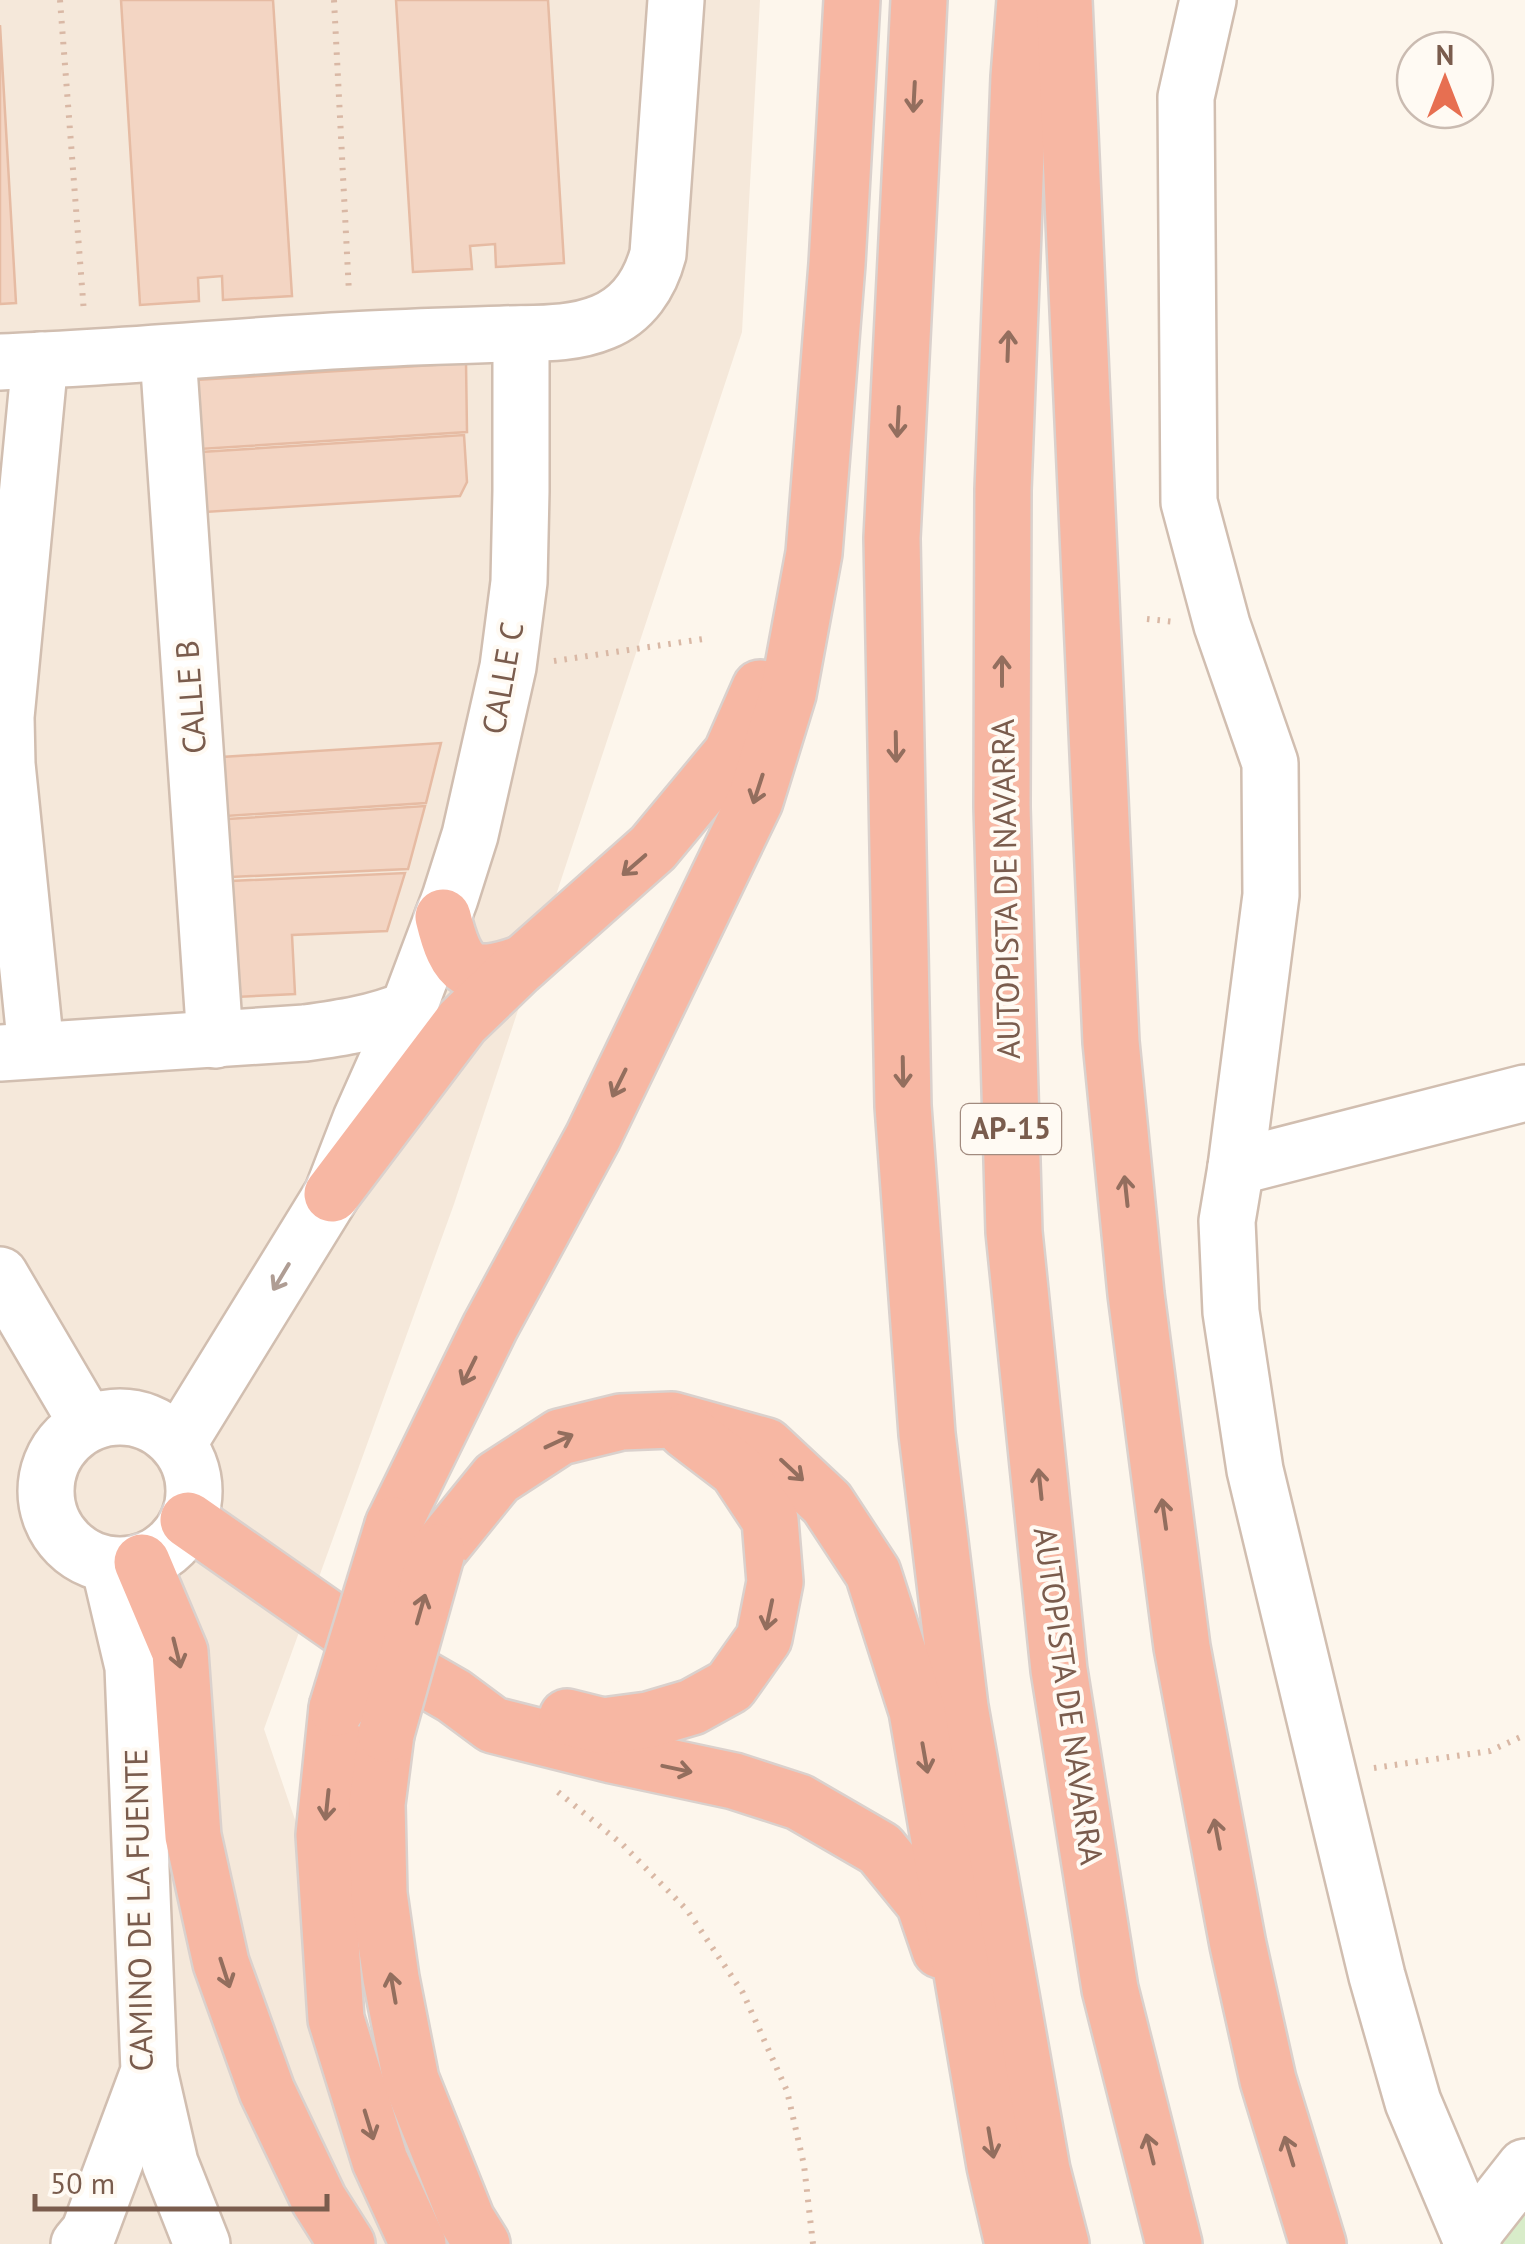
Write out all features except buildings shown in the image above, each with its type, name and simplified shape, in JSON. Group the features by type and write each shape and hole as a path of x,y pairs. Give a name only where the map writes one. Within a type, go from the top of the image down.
{"highway":[{"path":"332,1194 462,1022 653,848 730,754 759,692 794,546 830,0"},
{"path":"418,2244 380,2161 336,2019 324,1835 337,1708 415,1538 490,1327 592,1137 747,818 788,694 815,536 837,264 852,0"},
{"path":"919,0 892,538 903,1106 927,1434 960,1707 1042,2170 1061,2244"},
{"name":"AUTOPISTA DE NAVARRA","path":"1025,0 1002,490 1002,806 1014,1232 1059,1670 1110,1989 1174,2244"},
{"path":"1064,0 1111,1042 1136,1294 1182,1646 1238,1945 1268,2080 1318,2244"},
{"path":"443,917 454,956 473,970 496,972 524,963"},
{"path":"454,1696 504,1702 602,1726 648,1720 692,1707 730,1686 764,1638 775,1582 770,1520 737,1470 672,1420"},
{"path":"482,2244 467,2220 411,2080 379,1894 377,1804 415,1538 560,1438 621,1422 672,1420 766,1446 828,1503 873,1574 917,1711 995,2166 1014,2244"},
{"path":"188,1520 374,1650 454,1696 493,1725 734,1781 799,1802 880,1849 924,1903 975,2047"},
{"path":"125,1564 180,1652 193,1836 221,1962 267,2091 319,2200 347,2244"}],"street":[{"path":"408,1009 353,1027 305,1033 18,1052 6,716 17,418 42,360 352,340 564,332 602,323 633,302 653,271 658,254 676,0"},
{"path":"1208,0 1186,97 1188,502 1222,625 1270,762 1271,895 1227,1221 1230,1312 1256,1470 1377,1976 1413,2102 1471,2241"},
{"name":"CALLE C","path":"178,1444 332,1194 408,1009 470,835 508,668 519,582 520,334"},
{"name":"CALLE B","path":"168,354 215,1040"},
{"path":"1236,1167 1525,1093"},
{"path":"0,1275 87,1423"},
{"path":"111,1417 136,1418 159,1428 178,1444 194,1481 194,1501 178,1538 161,1553 125,1564 85,1557 65,1543 52,1522 22,1499 46,1476 54,1454 68,1436 87,1423 111,1417"},
{"name":"CAMINO DE LA FUENTE","path":"78,2244 89,2232 149,2072 133,1667 125,1564"},
{"path":"149,2072 170,2163 202,2244"},
{"path":"1471,2241 1525,2167"}],"path":[{"path":"42,360 60,0"},
{"path":"334,0 352,340"},
{"path":"508,668 703,639"},
{"path":"1328,1774 1490,1751 1525,1735"}],"shaded area":[{"path":"0,0 760,0 742,332 454,1204 264,1729 440,2244 0,2244"}],"green space":[{"path":"1525,2167 1525,2244 1473,2244"}]}
